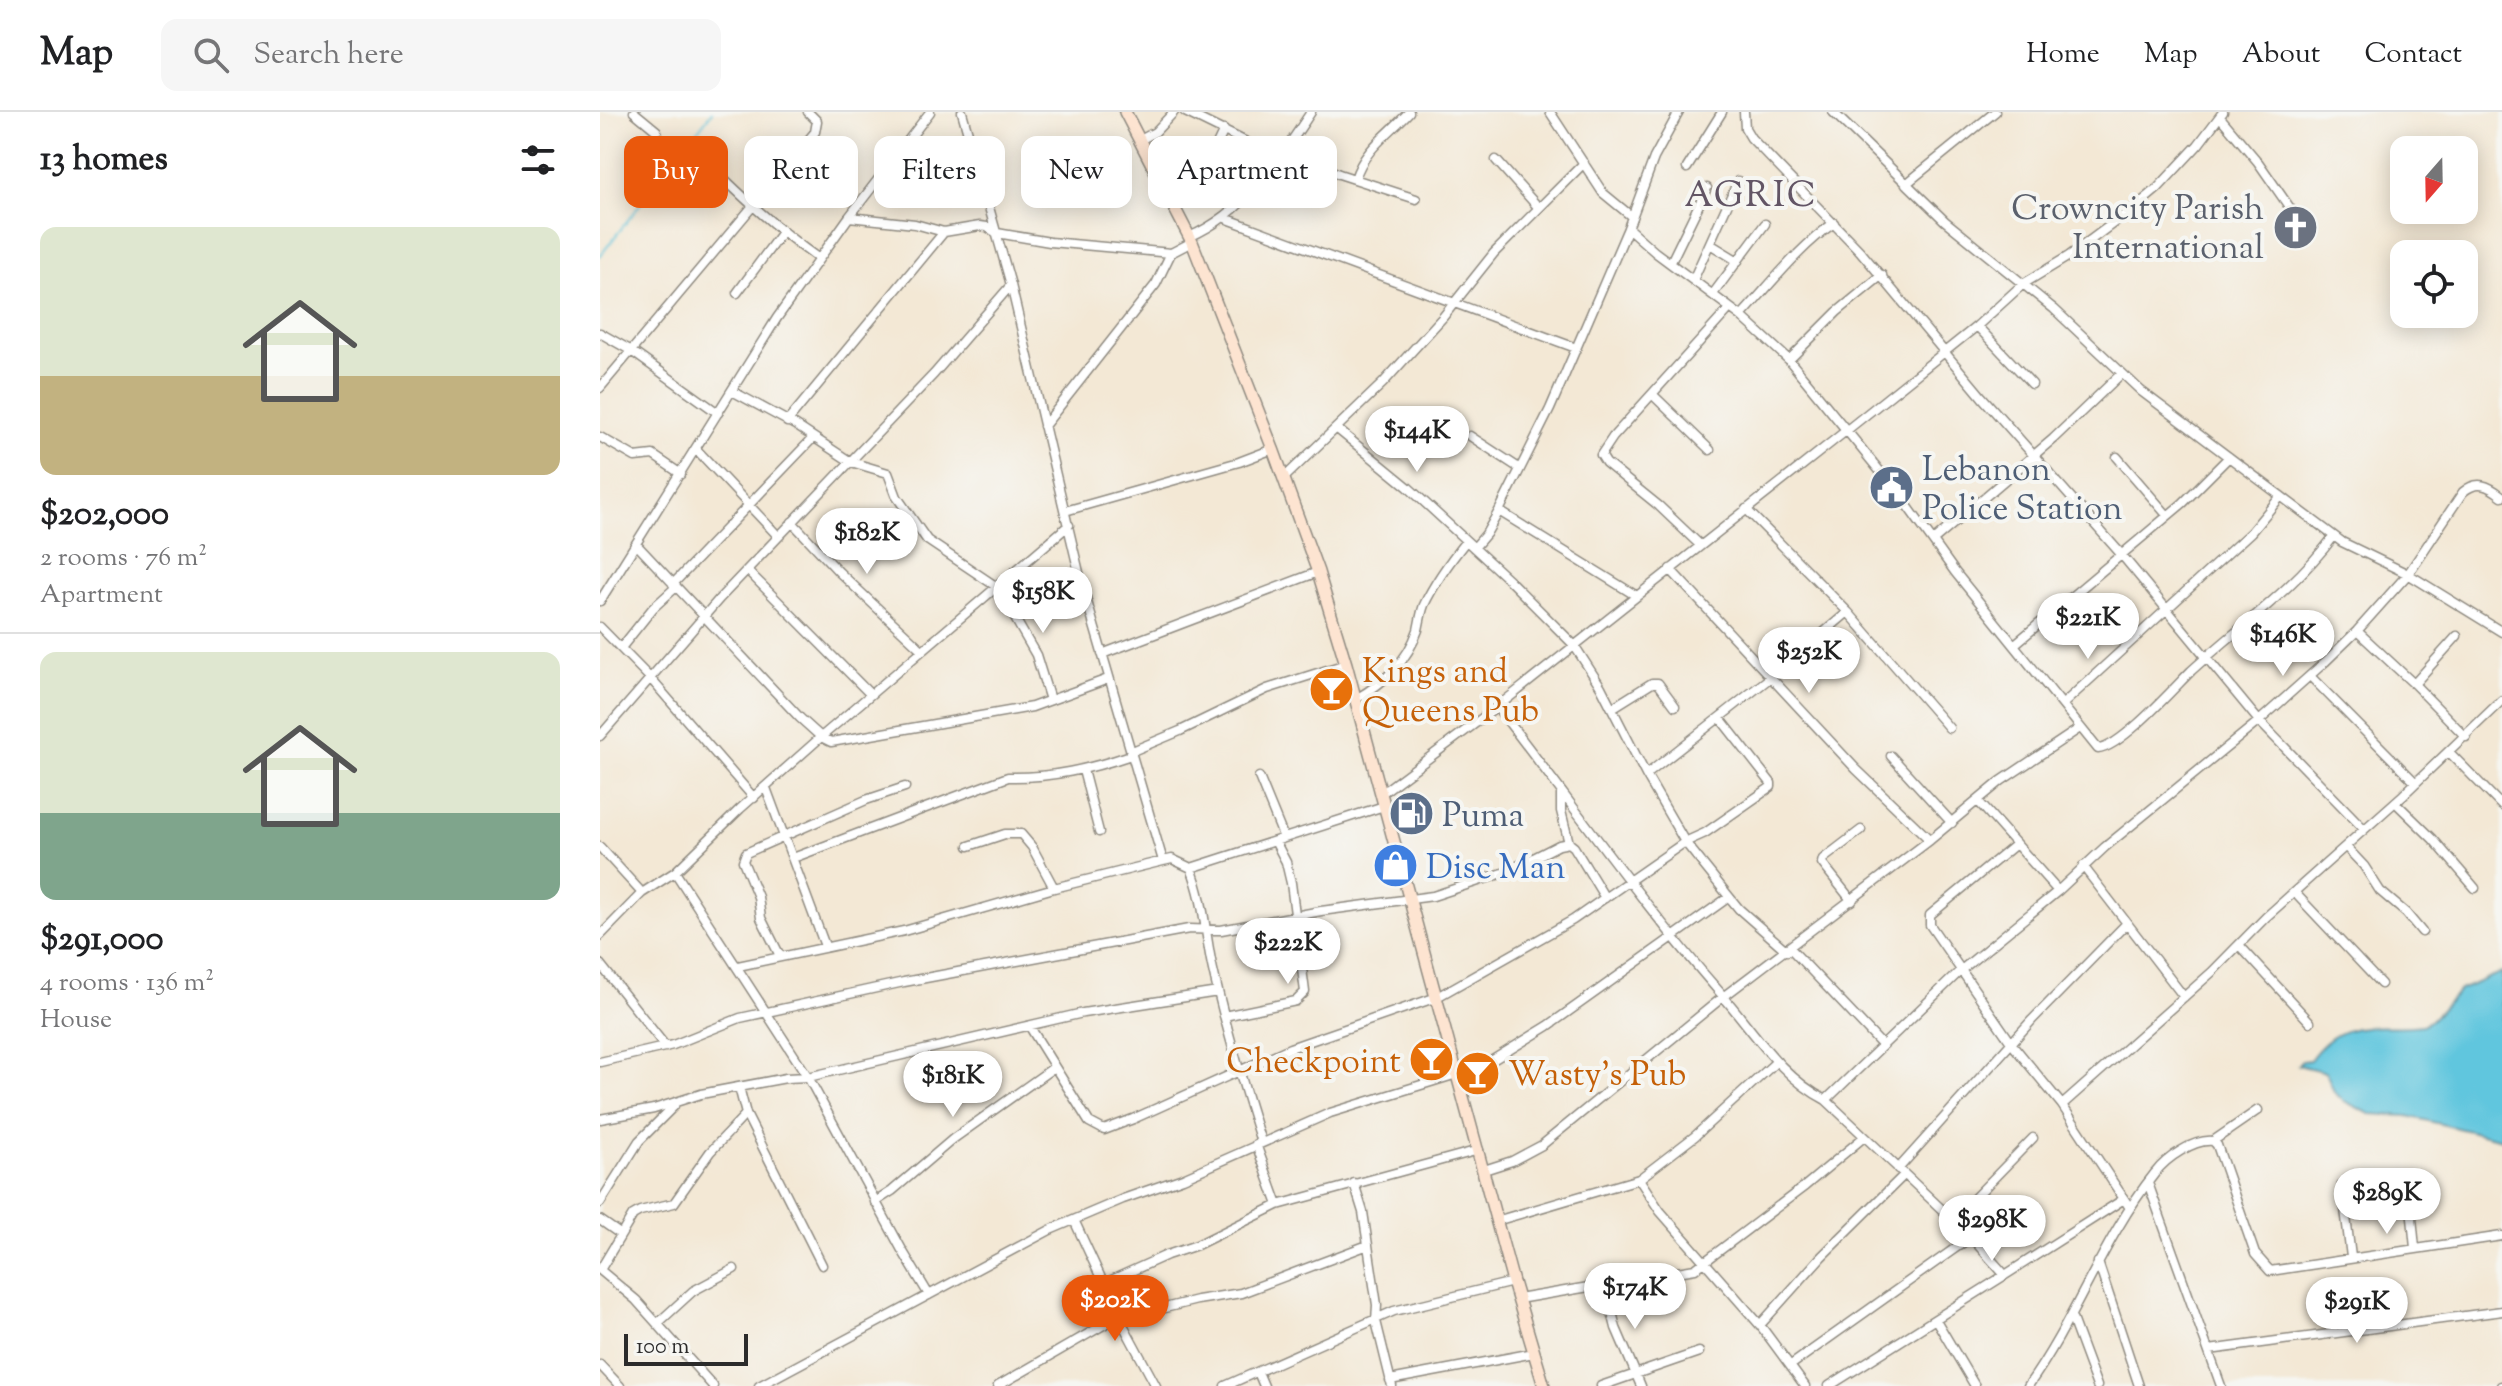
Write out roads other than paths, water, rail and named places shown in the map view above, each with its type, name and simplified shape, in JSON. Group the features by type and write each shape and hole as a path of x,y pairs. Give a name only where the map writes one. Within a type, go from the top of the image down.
{"main road":[{"path":"1125,112 1191,239 1318,572 1382,793 1543,1386"}],"street":[{"path":"634,112 657,131"},
{"path":"808,112 817,121 817,128 811,136"},
{"path":"600,601 777,318 849,217 930,112"},
{"path":"962,112 1011,285 1108,679 1163,861"},
{"path":"1140,140 1155,132 1174,112"},
{"path":"1185,112 1236,136"},
{"path":"1295,136 1311,112"},
{"path":"1355,179 1359,166 1370,150 1409,112"},
{"path":"1550,112 1603,193 1631,216"},
{"path":"1356,699 1387,679 1399,666 1413,641 1426,602 1453,557 1486,534 1499,511 1550,409 1628,228 1654,158 1679,112"},
{"path":"1687,168 1722,112"},
{"path":"1744,112 1745,128 1751,138 1882,275 2121,554 2259,721 2364,829"},
{"path":"1833,112 1945,221 2054,309 2121,374 2334,536 2361,553 2408,574 2502,632"},
{"path":"1906,184 1995,112"},
{"path":"1382,793 1497,707 1847,430 1977,326 2023,284 2069,256 2157,189 2221,114 2308,234"},
{"path":"1221,136 1224,130"},
{"path":"1496,160 1538,207"},
{"path":"1284,478 1383,383 1494,253 1584,163"},
{"path":"1337,171 1416,199"},
{"path":"1693,280 1738,181"},
{"path":"728,184 744,198"},
{"path":"1671,262 1707,188"},
{"path":"600,388 754,208"},
{"path":"756,208 819,259"},
{"path":"1044,426 1156,284 1171,253 1225,218 1235,208"},
{"path":"849,217 915,224 944,232 980,226 997,233 1082,246 1171,253"},
{"path":"1225,218 1576,348"},
{"path":"1741,316 1800,252 1834,223"},
{"path":"1713,294 1765,224"},
{"path":"1628,228 1741,316 1789,360 2098,749 2103,749 2138,723 2272,602 2334,536"},
{"path":"737,293 782,232"},
{"path":"787,422 944,232"},
{"path":"1710,244 1738,261"},
{"path":"1789,360 1837,312 1882,275"},
{"path":"600,736 704,617 934,374 1011,285"},
{"path":"1700,545 1601,455 1608,443 1730,308"},
{"path":"1977,326 2032,384"},
{"path":"600,333 630,350 718,413"},
{"path":"1933,541 2083,413 2121,374"},
{"path":"732,391 851,462 888,473 897,497 927,540 997,587 1036,655 1050,700"},
{"path":"1652,394 1710,450"},
{"path":"1336,428 1408,487 1574,645 1685,842 1729,897 1789,949 1882,1045"},
{"path":"1470,436 1519,468"},
{"path":"600,437 635,457 653,455 681,474"},
{"path":"621,648 653,608 813,438"},
{"path":"1065,511 1239,462 1273,449"},
{"path":"697,450 778,536"},
{"path":"2117,457 2167,515"},
{"path":"2015,644 2167,515 2229,457"},
{"path":"1826,1100 1960,971 2310,676 2357,631 2408,574 2463,492 2471,485 2478,484 2502,496"},
{"path":"2063,704 2251,532 2281,496"},
{"path":"1746,509 1848,612 1949,728"},
{"path":"1499,511 1635,595"},
{"path":"792,522 839,572 922,650"},
{"path":"600,936 642,893 675,872 821,737 1069,525"},
{"path":"636,544 821,737 831,742 1032,707 1108,679"},
{"path":"1670,569 1856,769 1930,840"},
{"path":"747,570 870,694"},
{"path":"1102,654 1318,572"},
{"path":"1646,775 1848,612"},
{"path":"600,627 650,678 754,798"},
{"path":"2357,631 2466,737"},
{"path":"2414,684 2457,636"},
{"path":"793,858 1008,777 1038,778 1083,770 1180,731 1267,689 1346,664"},
{"path":"2310,676 2415,782"},
{"path":"1612,708 1652,683 1658,683 1675,706"},
{"path":"2062,1105 2184,997 2266,917 2502,702"},
{"path":"1497,707 1674,938 1777,1061 1809,1090 1826,1100 1971,1237 2004,1274"},
{"path":"1030,1027 1089,1122 1104,1130 1290,1048 1437,997 1573,920 1630,878 1685,842 1705,833 1771,787 1720,718"},
{"path":"1484,1170 1512,1161 1542,1145 1723,997 1852,901 2001,781 2080,728"},
{"path":"2449,752 2502,806"},
{"path":"1891,756 1952,823"},
{"path":"1083,770 1099,832"},
{"path":"1224,1016 1296,1001 1302,997 1305,986 1286,862 1259,777"},
{"path":"780,956 761,918 758,897 743,857 784,834 905,787"},
{"path":"766,788 825,946"},
{"path":"1561,794 1561,811 1569,843 1605,898"},
{"path":"1978,801 2058,891"},
{"path":"2395,802 2433,839 2475,888"},
{"path":"738,966 933,923 1054,888 1172,859 1191,868 1384,806"},
{"path":"1852,901 1822,863 1823,859 1861,830"},
{"path":"969,846 1005,834 1021,834 1032,847 1054,888"},
{"path":"600,1062 666,1047 740,1018 904,982 1189,929 1208,931 1433,896 1477,883 1569,843"},
{"path":"2016,844 1930,915 1930,925 2012,1044 2062,1105 2116,1182 2130,1208"},
{"path":"600,847 642,893"},
{"path":"2346,847 2364,866 2380,891 2406,913 2422,932"},
{"path":"2083,866 2184,997"},
{"path":"1191,868 1199,891 1212,966 1238,1071 1278,1205"},
{"path":"675,872 808,1077 929,1295"},
{"path":"2295,893 2381,984"},
{"path":"759,1386 1074,1220 1183,1178 1342,1109 1483,1066 1548,1026 1729,897"},
{"path":"1760,1325 1901,1172 2032,1020 2127,923"},
{"path":"2239,945 2310,1022"},
{"path":"600,964 666,1047"},
{"path":"600,1119 676,1104 701,1094 786,1078 808,1077 1083,1013 1218,992"},
{"path":"1496,1221 1639,1179 1695,1136 1777,1061"},
{"path":"875,1202 953,1139 1053,1068"},
{"path":"739,1087 746,1114 822,1265"},
{"path":"600,1203 639,1141 676,1104"},
{"path":"2213,1141 2258,1110"},
{"path":"713,1386 636,1300 600,1270 633,1215 674,1203 710,1152 746,1114"},
{"path":"1518,1299 1695,1269 1864,1137"},
{"path":"1952,1221 2033,1138"},
{"path":"2028,1386 2130,1208 2156,1170 2191,1146 2207,1140 2217,1145 2255,1254 2266,1268 2275,1271 2502,1236"},
{"path":"1105,1283 1197,1245 1278,1205 1479,1150"},
{"path":"1639,1179 1660,1211 1760,1325 1805,1386"},
{"path":"1354,1183 1363,1212 1377,1305 1376,1321 1391,1383 1534,1353"},
{"path":"2148,1183 2220,1384 2209,1386"},
{"path":"2342,1185 2351,1257"},
{"path":"2410,1197 2415,1248"},
{"path":"1829,1386 2124,1199"},
{"path":"600,1220 620,1234"},
{"path":"1074,1220 1156,1386"},
{"path":"1791,1365 1971,1237"},
{"path":"998,1386 1120,1317 1241,1293 1368,1245"},
{"path":"2098,1262 2139,1386"},
{"path":"658,1323 693,1291 734,1269"},
{"path":"1225,1386 1394,1311 1513,1282"},
{"path":"1605,1284 1616,1328 1641,1386"},
{"path":"2209,1350 2502,1311"},
{"path":"2070,1316 2097,1386"},
{"path":"1936,1320 1975,1386"},
{"path":"1601,1386 1699,1352"},
{"path":"600,1365 620,1386"},
{"path":"1258,1372 1264,1386"}],"water":[{"path":"2502,972 2502,1139 2408,1116 2370,1114 2344,1101 2334,1092 2326,1072 2298,1065 2310,1060 2322,1046 2347,1030 2422,1025 2431,1020 2460,990"}],"waterway":[{"path":"600,256 712,112"}],"place":[{"name":"Crowncity Parish International","path":"2295,227"},
{"name":"Lebanon Police Station","path":"1891,488"},
{"name":"Kings and Queens Pub","path":"1331,690"},
{"name":"Puma","path":"1411,814"},
{"name":"Disc Man","path":"1395,866"},
{"name":"Checkpoint","path":"1432,1060"},
{"name":"Wasty's Pub","path":"1477,1073"}],"district":[{"name":"AGRIC","path":"1751,193"}]}
